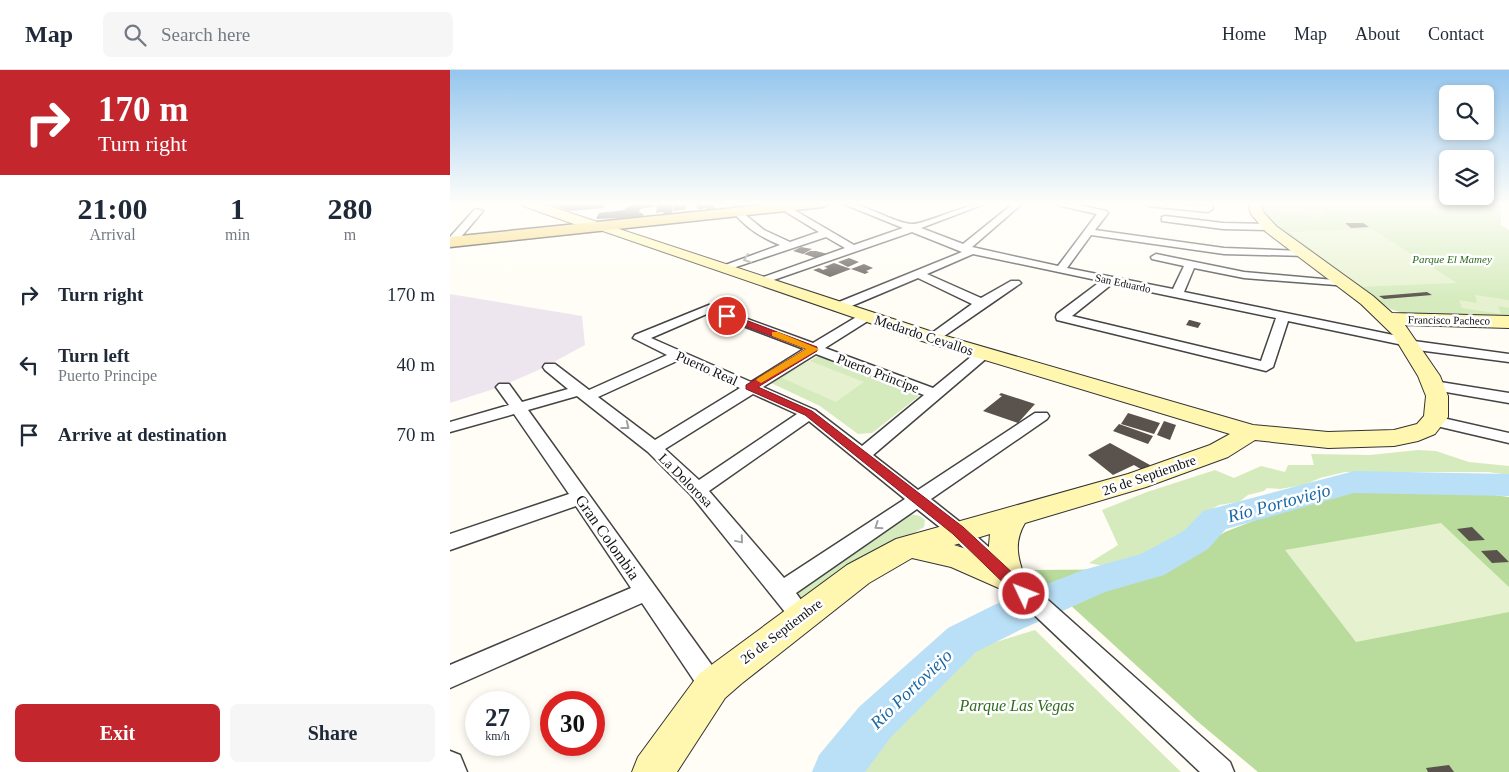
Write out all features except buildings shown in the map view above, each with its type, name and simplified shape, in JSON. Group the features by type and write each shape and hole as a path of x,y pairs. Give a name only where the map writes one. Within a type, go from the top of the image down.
{"main road":[{"path":"451,242 508,236"}],"street":[{"name":"Medardo Cevallos","path":"626,236 932,338 1251,432"},
{"path":"765,236 789,245"},
{"path":"723,268 818,236"},
{"path":"831,236 853,249"},
{"path":"762,281 890,236"},
{"name":"San Eduardo","path":"931,236 968,250 1409,344 1509,358"},
{"path":"838,306 919,274 968,250 984,236"},
{"path":"1060,270 1086,236"},
{"path":"1116,236 1238,253 1303,254"},
{"path":"1251,432 1314,440 1394,438 1422,432 1434,421 1438,405 1434,386 1409,344 1389,319 1279,236"},
{"path":"1156,256 1190,265 1244,275 1345,284"},
{"path":"1177,294 1190,265"},
{"path":"919,274 981,303"},
{"path":"1110,280 1062,317 1266,367 1283,316"},
{"path":"932,338 981,303 1015,283"},
{"name":"Puerto Real","path":"709,309 640,338 808,413 958,530 1220,772"},
{"name":"Puerto Principe","path":"709,309 935,394"},
{"path":"654,448 867,316"},
{"name":"Francisco Pacheco","path":"1389,319 1509,322"},
{"path":"862,455 983,354"},
{"path":"450,427 584,393 679,356"},
{"name":"La Dolorosa","path":"550,367 654,448 698,490 792,602"},
{"path":"1434,386 1509,398"},
{"name":"Gran Colombia","path":"504,387 712,686"},
{"path":"698,490 808,413"},
{"name":"26 de Septiembre","path":"653,772 712,686 750,654 792,602 918,499 1041,416"},
{"path":"1434,421 1509,438"},
{"name":"26 de Septiembre","path":"792,602 858,574 907,547 958,530 1016,516 1173,469 1219,451 1251,432"},
{"path":"450,542 581,497"},
{"path":"1010,580 1002,555 1001,542 1016,516"},
{"path":"907,547 946,553 1010,580"},
{"path":"450,677 646,591"},
{"path":"450,765 453,772"}],"shaded area":[{"path":"450,294 582,316 585,345 541,369 497,388 450,403"}],"green space":[{"name":"Parque El Mamey","path":"1286,236 1509,236 1509,318 1410,315 1390,309"},
{"path":"1294,236 1383,236 1457,283 1359,287"},
{"path":"1475,295 1509,300 1509,308 1498,306 1501,314 1462,308 1459,300 1477,303"},
{"path":"818,356 919,396 872,433 858,434 820,406 771,383"},
{"path":"810,361 864,382 836,402 782,378"},
{"path":"1418,450 1436,451 1469,462 1509,466 1509,475 1488,472 1345,472 1320,478 1304,485 1280,489 1267,488 1264,491 1248,495 1239,502 1219,505 1198,517 1183,540 1142,558 1113,568 1089,563 1118,545 1102,510 1147,492 1215,470 1234,478 1261,466 1285,472 1288,465 1314,465 1311,454 1370,455"},
{"path":"1434,487 1509,497 1509,772 1258,772 1197,721 1032,570 1165,569 1225,532 1273,513 1362,489"},
{"path":"910,514 920,516 925,520 924,527 845,573 808,600 801,597 797,591"},
{"path":"1441,523 1509,587 1509,612 1356,642 1285,550"},
{"name":"Parque Las Vegas","path":"1035,630 1181,772 859,772 921,699 983,646"}],"waterway":[{"name":"Río Portoviejo","path":"836,772 875,722 962,640 1008,617 1096,580 1151,565 1196,540 1215,520 1354,482 1484,483 1509,485"}],"slow traffic":[{"path":"761,380 814,349 775,334"}],"route":[{"path":"727,316 814,349 750,387 808,413 958,530 1024,594"}]}
